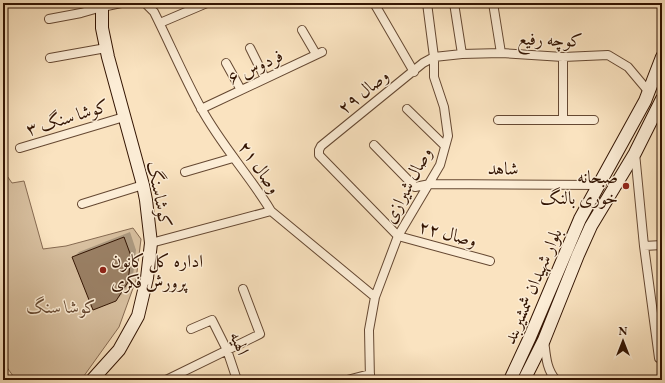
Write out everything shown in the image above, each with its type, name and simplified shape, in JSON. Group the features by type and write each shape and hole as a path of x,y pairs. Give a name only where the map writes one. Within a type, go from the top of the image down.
{"main road":[{"name":"کوشاسنگ","path":"92,380 119,350 138,316 147,278 150,244 146,200 143,185 106,48 102,28 102,5"},
{"name":"بلوار شهیدان شمشیربند","path":"510,380 580,219 600,185 649,92 662,57"},
{"name":"بلوار شهیدان شمشیربند","path":"524,380 544,340 591,226 661,104"}],"street":[{"path":"49,19 81,13 102,5 121,3"},
{"name":"وصال ۲۱","path":"145,3 154,12 201,109 234,158 261,194 271,211 375,296"},
{"path":"160,24 206,3"},
{"path":"374,3 414,72"},
{"name":"وصال شیرازی","path":"370,377 369,330 375,296 398,236 440,165 448,136 444,107 434,77 434,57 427,3"},
{"path":"454,3 462,54"},
{"path":"493,3 500,53"},
{"name":"فردوس ۶","path":"201,109 319,53 302,30"},
{"path":"50,58 106,48"},
{"path":"250,48 265,78"},
{"name":"کوچه رفیع","path":"434,57 462,54 500,53 563,57 608,55 628,67 649,92"},
{"name":"وصال ۲۹","path":"398,236 319,155 319,150 321,146 414,72 423,63 434,57"},
{"path":"563,57 563,120"},
{"path":"226,63 241,90"},
{"path":"407,109 445,146"},
{"name":"کوشا سنگ ۳","path":"20,148 124,117"},
{"path":"498,120 594,120"},
{"name":"شاهد","path":"374,145 415,186 430,184 600,185"},
{"path":"634,153 644,246 659,358 662,358"},
{"path":"185,172 234,158"},
{"path":"82,204 143,185"},
{"path":"150,244 271,211"},
{"name":"وصال ۲۲","path":"398,236 490,260"},
{"path":"644,246 662,244"},
{"path":"166,380 260,334 243,289"},
{"name":"الهیه","path":"191,329 212,320 227,350 237,380"},
{"path":"544,340 548,366 556,380"},
{"path":"347,380 370,377"}],"green space":[{"name":"کوشا سنگ","path":"3,170 12,183 24,181 43,249 66,246 133,228 141,239 136,280 119,327 81,380 16,380 3,362"}],"building":[{"name":"اداره کل کانون پرورش فکری","path":"124,237 131,256 128,282 116,301 93,310 72,257"}],"place":[{"name":"صبحانه خوری بالنگ","path":"626,186"},
{"name":"اداره کل کانون پرورش فکری","path":"103,270"}]}
